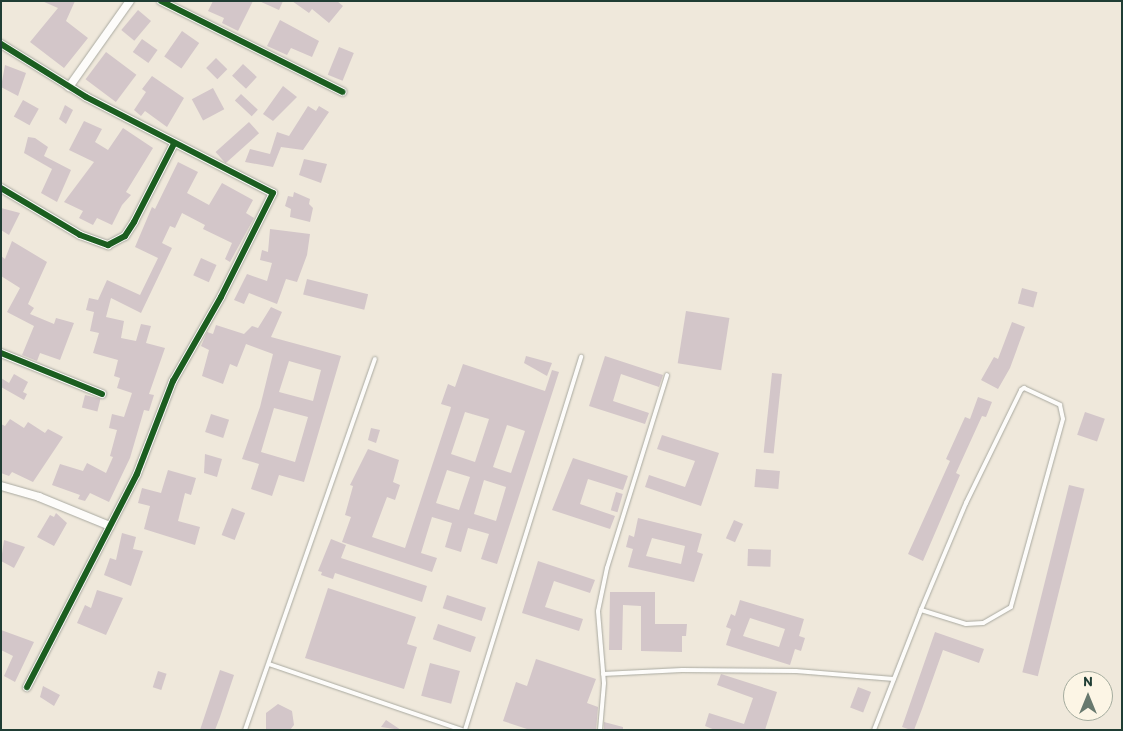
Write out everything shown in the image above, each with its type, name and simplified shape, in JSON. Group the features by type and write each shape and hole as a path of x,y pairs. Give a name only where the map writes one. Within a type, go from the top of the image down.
{"street":[{"path":"69,87 130,1"},
{"path":"162,1 344,92"},
{"path":"1,44 69,87 174,144 270,190 272,198 173,381 136,474 27,688"},
{"path":"1,188 80,235 108,245 125,236 174,144"},
{"path":"1,353 102,394"},
{"path":"1,486 39,497 110,526"}],"lane":[{"path":"269,664 463,730 582,357"},
{"path":"246,730 375,359"},
{"path":"600,730 604,674 598,611 607,568 667,375"},
{"path":"874,730 921,610 966,503 1022,389 1060,405 1063,419 1011,607 983,624 966,624 921,610"},
{"path":"604,674 682,670 796,671 894,679"}],"building":[{"path":"42,1 75,1 66,21 88,38 64,68 30,42 58,8"},
{"path":"213,1 253,1 238,31 222,23 224,18 208,11"},
{"path":"259,1 283,1 279,10"},
{"path":"292,1 337,1 343,6 329,23 312,9 309,13"},
{"path":"138,10 151,21 134,41 121,30"},
{"path":"280,20 319,41 312,57 291,48 287,55 267,46"},
{"path":"182,31 199,43 181,68 164,56"},
{"path":"142,39 158,50 148,63 133,52"},
{"path":"339,47 354,53 343,81 328,75"},
{"path":"106,52 136,75 116,102 86,79"},
{"path":"216,58 227,69 217,79 206,68"},
{"path":"243,64 257,77 246,89 232,76"},
{"path":"5,65 26,73 18,96 1,87"},
{"path":"152,76 184,98 167,127 145,111 141,116 134,110 146,92 142,89"},
{"path":"283,86 297,97 273,121 263,114"},
{"path":"213,88 224,109 203,120 192,99"},
{"path":"241,94 258,110 252,116 235,101"},
{"path":"23,100 39,109 30,125 14,117"},
{"path":"65,105 73,110 66,124 59,119"},
{"path":"308,106 316,111 319,106 329,112 303,150 281,147 273,167 245,162 250,149 270,154 277,132 289,136"},
{"path":"84,121 102,129 95,142 108,150 123,128 153,148 126,192 131,195 122,205 112,225 97,218 93,225 79,218 83,211 64,202 94,162 69,150"},
{"path":"249,122 259,133 226,163 216,152"},
{"path":"28,137 35,138 48,147 44,156 71,170 57,202 41,193 52,169 24,153"},
{"path":"304,159 327,164 321,183 299,175"},
{"path":"178,162 198,172 187,193 209,205 222,183 253,200 246,213 254,218 230,262 225,259 232,243 203,229 205,225 182,213 175,228 170,226 162,243 172,248 141,313 111,298 106,317 124,321 121,338 136,341 141,324 151,326 146,343 165,348 149,394 154,395 149,411 144,410 130,458 109,502 90,493 85,501 78,499 80,495 52,485 60,464 83,471 87,463 106,473 113,457 110,456 117,430 109,428 112,414 124,417 132,393 117,388 120,378 114,376 118,360 93,353 99,333 90,331 94,312 86,310 89,298 98,300 107,280 140,295 158,258 135,247 152,207 155,209"},
{"path":"294,192 310,199 309,204 313,208 310,222 290,217 291,209 285,206 288,196 293,197"},
{"path":"1,208 20,213 9,235 1,230"},
{"path":"270,229 310,234 307,255 297,282 286,279 277,304 249,293 244,304 234,300 247,274 267,281 272,263 260,260 262,250 268,252"},
{"path":"12,241 47,262 28,304 34,308 30,314 54,324 56,318 74,323 60,360 40,353 37,361 22,355 34,326 7,312 20,288 1,276 1,256 5,259"},
{"path":"201,258 217,265 209,282 193,275"},
{"path":"307,279 368,294 364,310 303,295"},
{"path":"1022,288 1037,292 1033,308 1018,303"},
{"path":"271,307 282,312 271,337 341,356 304,482 279,475 272,496 251,489 259,464 242,459 260,407 273,354 246,344 237,367 230,364 223,384 202,376 209,350 201,346 207,332 213,334 216,325 244,334 252,326 258,328","holes":["289,361 321,370 313,401 279,392","274,408 308,417 295,462 261,452"]},
{"path":"686,311 729,318 721,370 678,363"},
{"path":"1012,322 1025,327 1010,368 998,389 981,380 994,357 998,359"},
{"path":"526,356 552,363 547,376 524,363"},
{"path":"605,356 663,375 659,387 621,374 613,401 649,413 645,424 589,406"},
{"path":"463,364 545,391 552,370 559,372 497,564 481,559 489,534 468,528 461,552 445,547 452,523 432,517 421,553 437,558 432,572 342,542 351,517 345,515 353,486 350,485 368,449 399,460 393,482 400,485 395,500 387,497 372,537 405,548 451,407 441,404 448,384 455,387","holes":["465,412 489,419 475,462 451,454","507,425 525,431 511,473 493,467","447,470 470,477 459,510 436,503","484,480 506,487 496,521 474,514"]},
{"path":"772,373 782,374 774,454 764,453"},
{"path":"14,374 28,382 23,392 27,394 24,400 1,387 1,378 9,383"},
{"path":"85,395 101,399 97,411 82,408"},
{"path":"978,397 992,402 986,417 982,416 956,473 960,475 923,561 908,554 950,461 946,459 965,417 970,419"},
{"path":"1085,412 1105,419 1097,442 1077,435"},
{"path":"211,414 229,420 223,438 205,432"},
{"path":"10,419 24,428 28,422 45,433 48,429 63,437 33,482 12,472 9,476 1,473 1,424 5,426"},
{"path":"371,428 380,430 376,443 368,440"},
{"path":"662,435 719,453 701,506 645,487 649,475 685,487 695,461 657,449"},
{"path":"205,454 222,459 217,477 204,473"},
{"path":"573,458 628,476 623,490 588,479 580,504 615,516 610,529 552,510"},
{"path":"756,469 780,471 778,489 754,487"},
{"path":"168,470 196,478 191,495 185,493 178,521 200,527 195,545 144,529 150,506 138,503 142,488 161,493"},
{"path":"1069,485 1085,489 1038,676 1022,672"},
{"path":"616,492 623,494 617,512 611,510"},
{"path":"232,508 245,513 235,540 222,535"},
{"path":"56,513 67,523 54,546 37,537 50,515 54,517"},
{"path":"638,518 702,534 697,552 703,554 694,582 628,567 633,549 626,547 629,535 634,537","holes":["652,538 685,546 681,564 646,556"]},
{"path":"734,520 743,524 735,542 726,538"},
{"path":"122,533 136,537 133,549 143,551 131,586 104,575 110,558 116,560"},
{"path":"331,539 346,545 341,558 427,586 422,602 335,573 333,579 321,575 322,572 318,571"},
{"path":"4,540 25,547 14,568 1,561"},
{"path":"748,549 771,550 770,567 747,566"},
{"path":"538,561 595,580 590,593 554,581 545,607 583,619 579,631 522,613"},
{"path":"328,588 416,617 407,644 417,647 404,689 305,658"},
{"path":"97,590 123,598 106,635 77,623 85,605 91,608"},
{"path":"610,592 655,592 655,624 687,624 686,636 682,636 682,652 641,651 641,606 623,605 622,650 609,650"},
{"path":"447,595 486,608 482,621 443,608"},
{"path":"740,600 804,619 799,636 805,638 801,651 795,649 790,665 726,645 731,629 726,627 731,614 735,616","holes":["750,618 785,629 779,647 743,636"]},
{"path":"438,624 476,637 471,652 433,639"},
{"path":"1,630 34,642 15,682 4,676 13,656 1,650"},
{"path":"935,632 984,649 979,663 943,650 914,730 911,730 902,727"},
{"path":"536,659 596,679 587,703 598,707 596,730 530,730 503,721 516,682 527,686"},
{"path":"430,663 460,671 451,704 421,696"},
{"path":"220,670 234,675 220,717 215,730 200,730"},
{"path":"158,671 167,674 161,690 153,687"},
{"path":"721,674 777,692 765,730 715,730 705,726 709,713 744,724 753,698 717,685"},
{"path":"43,686 60,695 54,706 40,697"},
{"path":"858,687 871,692 863,713 850,708"},
{"path":"278,704 292,711 294,725 290,730 266,730 266,713"},
{"path":"386,720 401,730 381,727"},
{"path":"604,722 623,727 623,730 604,730"}],"cycle path":[{"path":"161,1 343,92"},
{"path":"1,44 86,97 273,193 221,297 173,381 137,474 27,687"},
{"path":"1,188 80,235 108,245 125,236 174,144"},
{"path":"1,353 102,394"}]}
